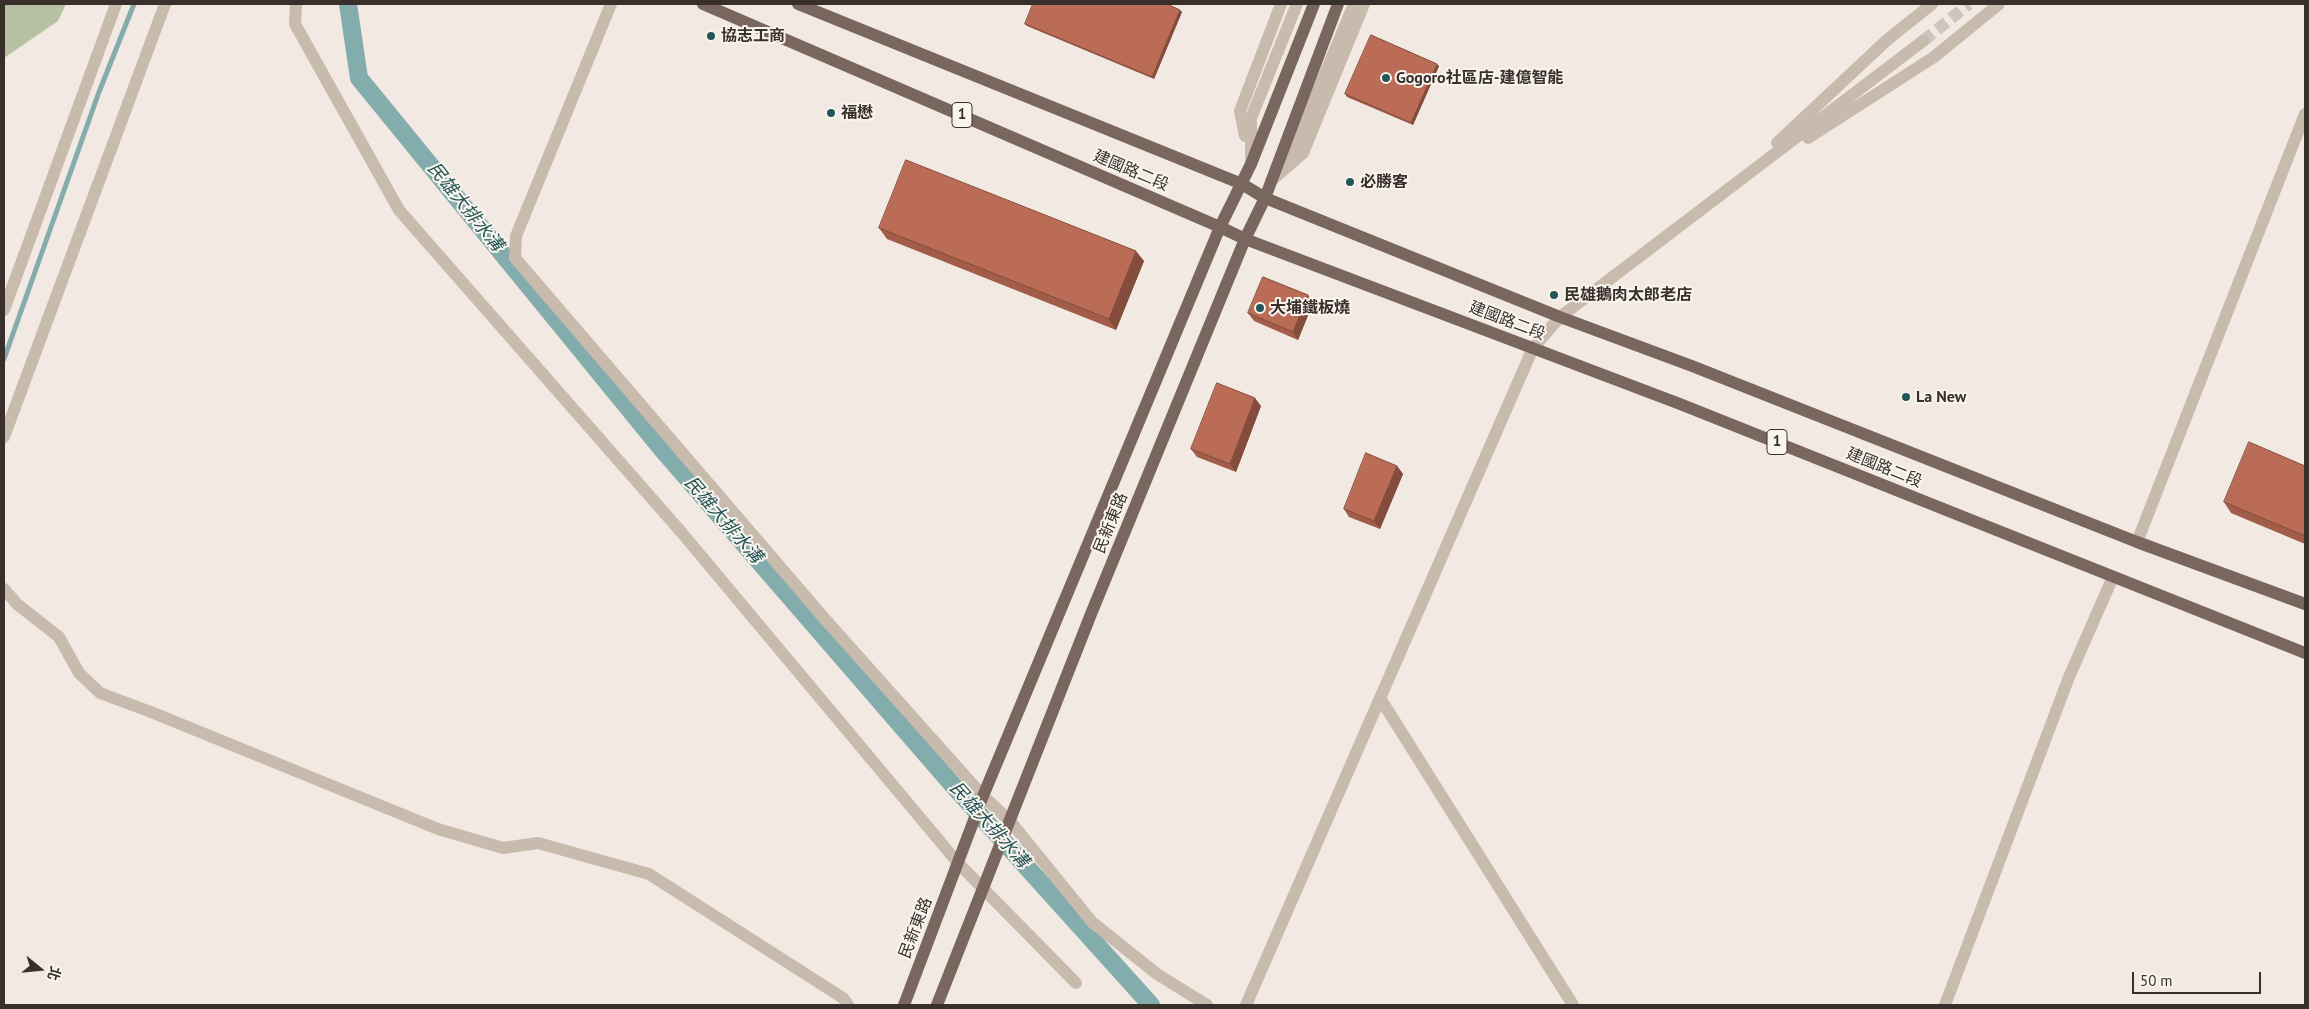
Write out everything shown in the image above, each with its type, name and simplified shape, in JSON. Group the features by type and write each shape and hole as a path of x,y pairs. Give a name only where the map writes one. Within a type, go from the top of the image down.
{"main road":[{"name":"建國路二段","path":"702,4 1245,239 1680,404 2305,654"},
{"name":"建國路二段","path":"798,4 1242,184 1264,198 1560,317 1692,366 2137,542 2305,604"},
{"name":"民新東路","path":"904,1005 983,796 1220,227 1251,164 1314,4"},
{"name":"民新東路","path":"984,889 1092,614 1245,239 1271,181 1338,4"},
{"path":"937,1005 984,889"}],"street":[{"path":"4,310 116,4"},
{"path":"4,437 165,4"},
{"path":"296,4 295,24 399,210 682,533 958,862 1076,983"},
{"path":"611,4 516,236 515,258 824,618 983,796 1010,821 1092,922 1157,974 1207,1005"},
{"path":"1251,164 1240,111 1281,4"},
{"path":"1271,181 1297,141 1354,4"},
{"path":"1271,181 1303,152 1364,4"},
{"path":"1726,191 1888,40 1932,4"},
{"path":"1726,191 1934,57 1999,4"},
{"path":"1251,164 1251,118 1294,10"},
{"path":"1246,1005 1533,348 1560,317 1923,41"},
{"path":"2137,542 2305,114"},
{"path":"1945,1005 2069,678 2113,577"},
{"path":"4,589 17,604 59,636 79,673 100,693 438,829 503,848 538,843 649,874 843,998 848,1005"},
{"path":"1380,698 1573,1005"}],"green space":[{"path":"4,4 66,4 58,21 4,58"}],"building":[{"path":"1033,4 1167,4 1180,10 1152,77 1025,24"},
{"path":"1371,35 1437,64 1411,123 1345,94"},
{"path":"906,160 1136,251 1109,319 879,228"},
{"path":"1263,277 1308,295 1293,332 1248,313"},
{"path":"1217,383 1255,398 1230,464 1191,449"},
{"path":"2249,442 2305,466 2305,536 2224,502"},
{"path":"1366,453 1397,466 1374,521 1344,509"}],"waterway":[{"path":"4,359 99,92 134,4"},
{"name":"民雄大排水溝","path":"348,4 359,78 661,448 951,783 1151,1005"}],"tunnel":[{"path":"1923,41 1969,4"}],"place":[{"name":"協志工商","path":"711,36"},
{"name":"Gogoro社區店-建億智能","path":"1386,78"},
{"name":"福懋","path":"831,113"},
{"name":"必勝客","path":"1350,182"},
{"name":"民雄鵝肉太郎老店","path":"1554,295"},
{"name":"大埔鐵板燒","path":"1260,308"},
{"name":"La New","path":"1906,397"}]}
